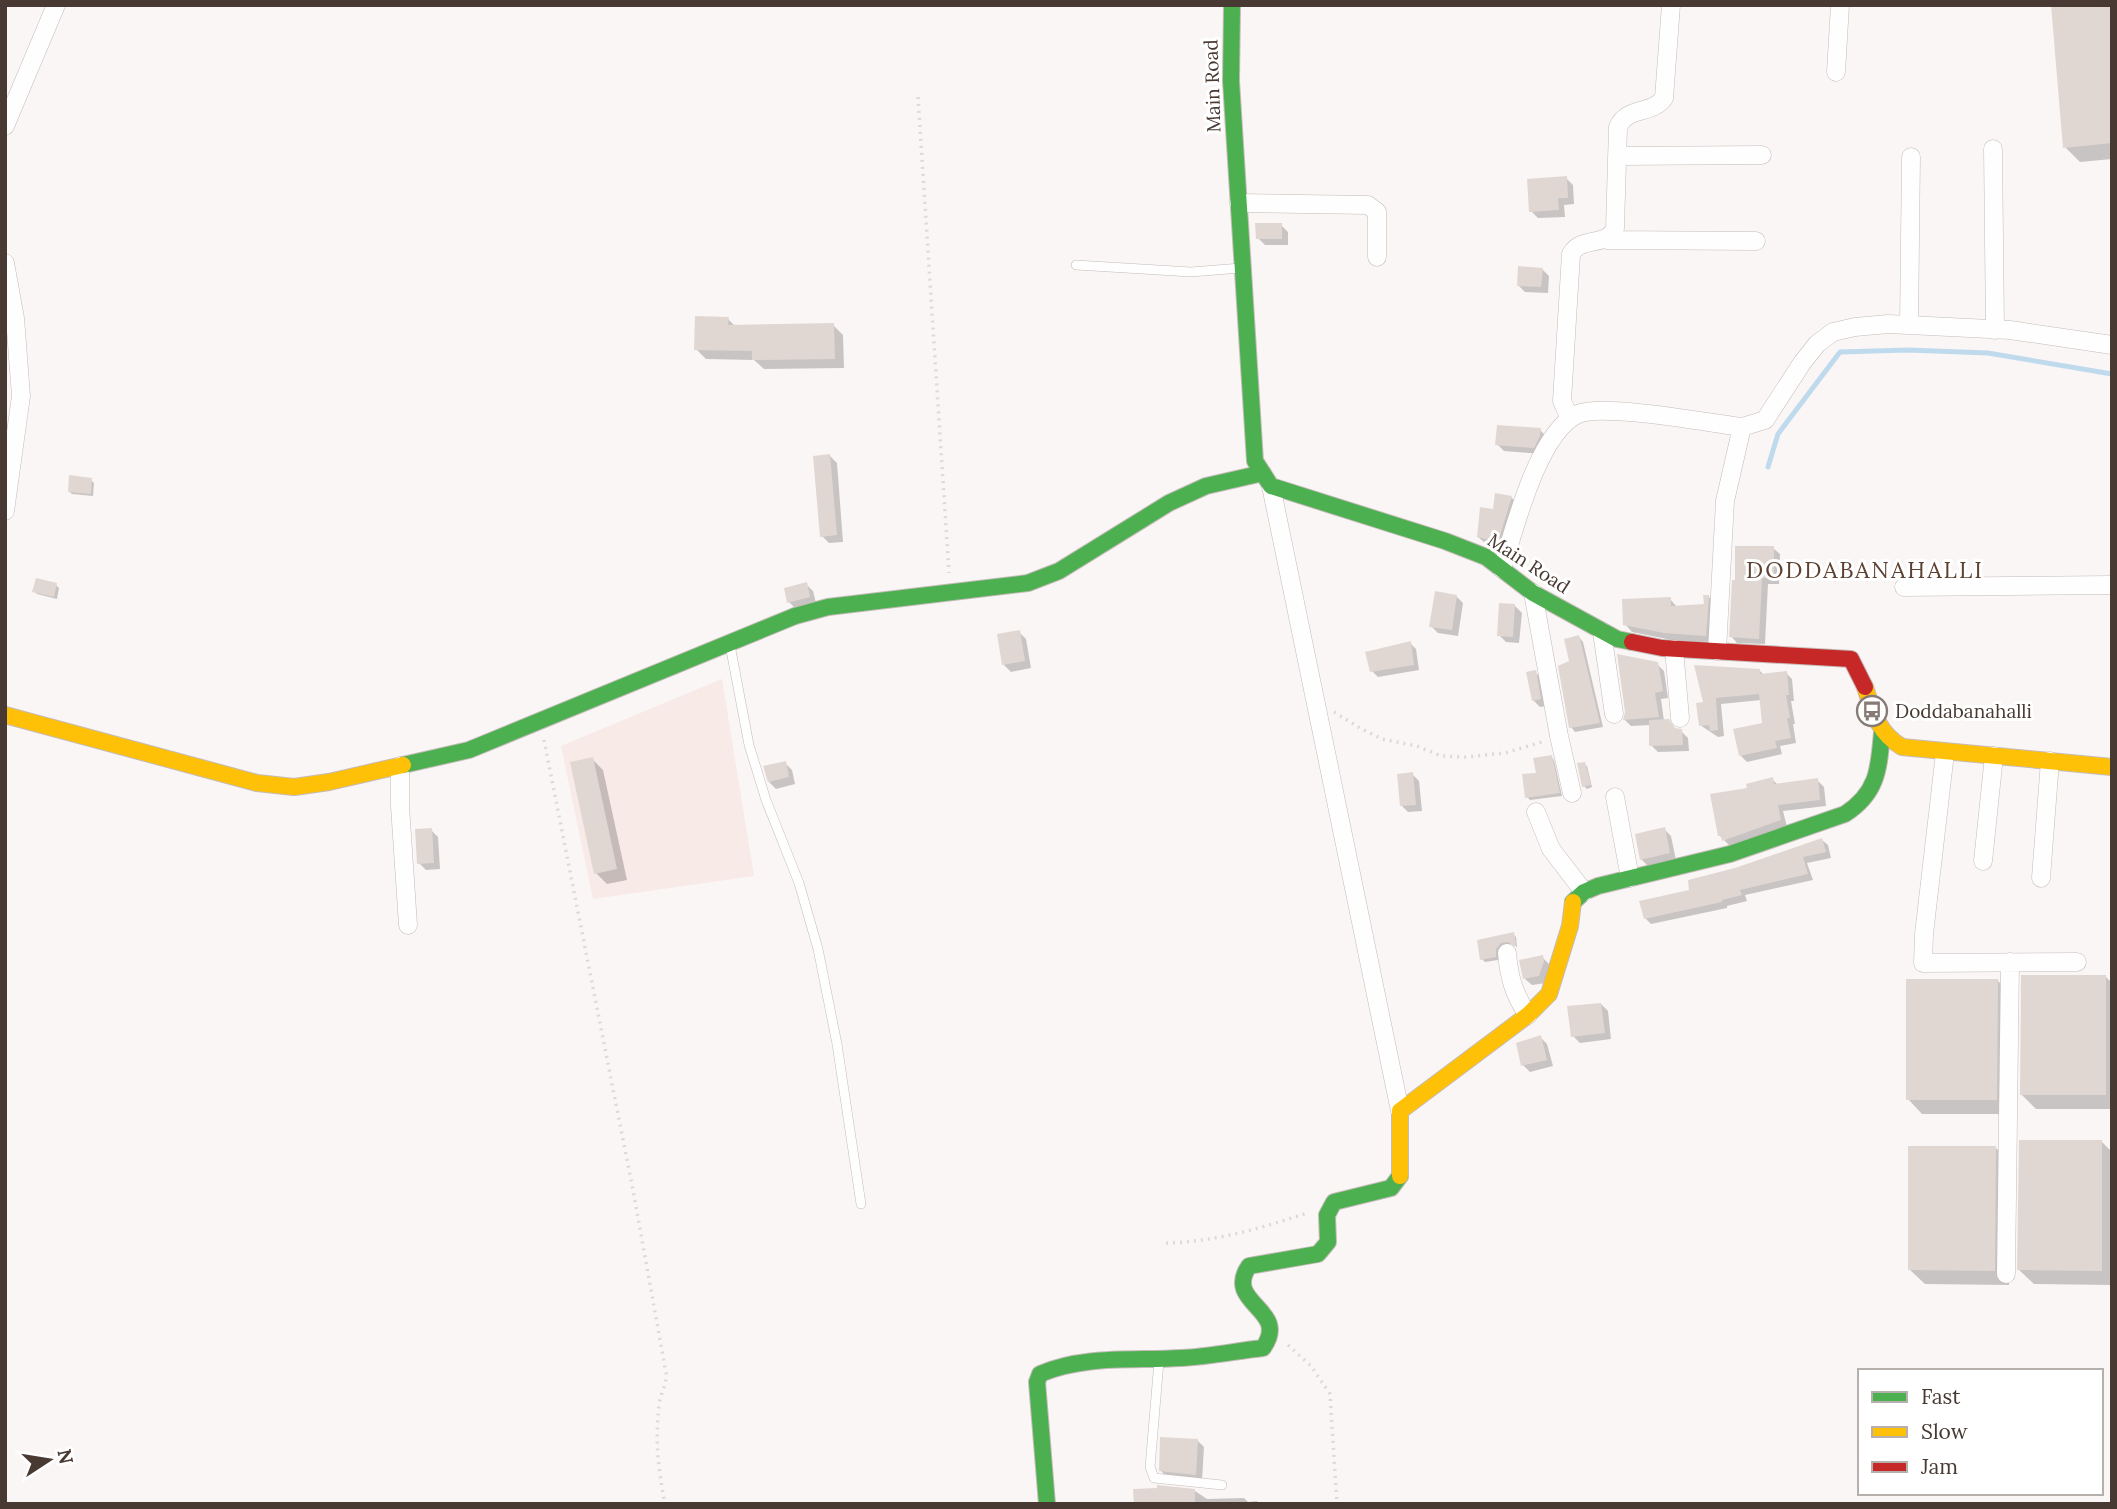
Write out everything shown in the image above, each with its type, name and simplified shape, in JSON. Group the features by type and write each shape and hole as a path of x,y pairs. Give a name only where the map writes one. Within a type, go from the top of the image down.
{"street":[{"path":"5,126 56,5"},
{"name":"Main Road","path":"1232,5 1231,80 1255,461 1267,479 1486,557 1533,593 1617,639 1662,649 1851,659 1861,673 1872,711 1882,732"},
{"path":"1607,240 1615,228 1618,127 1622,118 1628,114 1653,107 1664,98 1671,5"},
{"path":"1836,72 1840,5"},
{"path":"1993,149 1995,330"},
{"path":"1617,156 1762,155"},
{"path":"1909,326 1911,157"},
{"path":"1239,202 1368,205 1377,212 1377,257"},
{"path":"1570,419 1562,401 1571,254 1576,246 1589,241 1607,240 1756,241"},
{"path":"5,263 15,318 21,397 5,511"},
{"path":"1502,569 1525,496 1547,446 1564,423 1588,411 1625,412 1742,427 1765,420 1801,363 1817,344 1833,332 1854,327 1909,326 1995,330 2112,345"},
{"path":"1717,651 1725,501 1742,427"},
{"path":"5,716 257,783 294,786 329,782 469,750 795,616 828,607 1028,583 1059,571 1169,503 1206,486 1267,479 1399,1111 1400,1176 1391,1188 1334,1202 1329,1206 1326,1215 1328,1242 1318,1254 1250,1266 1243,1271 1243,1290 1271,1325 1273,1332 1271,1340 1263,1348 1159,1359 1101,1361 1048,1369 1040,1374 1037,1382 1047,1504"},
{"path":"1904,587 2112,585"},
{"path":"1533,593 1572,793"},
{"path":"1602,632 1614,714"},
{"path":"1674,649 1680,718"},
{"path":"1399,1111 1528,1015 1549,994 1570,926 1570,908 1584,892 1598,886 1730,854 1845,814 1862,803 1878,774 1882,732"},
{"path":"1882,732 1892,743 1902,747 2112,767"},
{"path":"1945,753 1923,963 2077,962"},
{"path":"1983,860 1994,756"},
{"path":"2041,878 2050,761"},
{"path":"400,766 408,925"},
{"path":"1615,797 1630,878"},
{"path":"1536,812 1551,849 1584,892"},
{"path":"1507,953 1513,989 1528,1015"},
{"path":"2006,1273 2010,962"}],"lane":[{"path":"1076,265 1191,272 1243,268"},
{"path":"729,642 749,745 766,800 799,883 818,949 837,1044 861,1204"},
{"path":"1159,1359 1150,1467 1152,1475 1154,1478 1222,1485"}],"path":[{"path":"918,97 950,592"},
{"path":"1315,699 1360,728 1382,738 1417,746 1441,756 1465,757 1505,753 1559,736"},
{"path":"540,721 633,1190 666,1373 667,1381 659,1399 656,1457 665,1504"},
{"path":"1166,1242 1190,1242 1261,1227 1329,1206"},
{"path":"1273,1332 1311,1366 1330,1394 1337,1504"}],"shaded area":[{"path":"722,679 754,876 593,899 561,746"}],"building":[{"path":"2051,5 2112,5 2112,143 2063,148"},
{"path":"1567,176 1568,198 1558,198 1559,210 1529,212 1527,179"},
{"path":"1255,223 1282,223 1282,239 1256,239"},
{"path":"1518,266 1543,268 1541,287 1517,286"},
{"path":"695,316 729,317 728,325 834,323 835,359 752,360 752,351 694,350"},
{"path":"1497,425 1541,428 1540,436 1534,448 1495,445"},
{"path":"830,454 837,535 820,537 813,456"},
{"path":"69,475 92,478 91,494 68,492"},
{"path":"1495,493 1512,496 1498,542 1477,537 1480,507 1493,509"},
{"path":"1735,546 1774,546 1774,578 1762,578 1759,639 1729,637 1732,580 1735,580"},
{"path":"36,578 57,583 54,597 32,592"},
{"path":"807,582 810,597 787,603 784,588"},
{"path":"1435,591 1457,595 1452,630 1429,627"},
{"path":"1703,595 1709,595 1706,636 1664,633 1623,625 1622,599 1671,597 1671,606 1704,604"},
{"path":"1499,603 1515,604 1513,637 1497,636"},
{"path":"1020,630 1025,661 1002,665 997,634"},
{"path":"1579,635 1600,723 1569,728 1558,666 1569,661 1564,639"},
{"path":"1411,641 1414,665 1370,672 1365,652"},
{"path":"1617,654 1658,662 1663,691 1655,693 1659,717 1623,720 1625,712"},
{"path":"1694,665 1760,669 1760,674 1787,671 1789,695 1786,695 1790,718 1787,718 1791,738 1775,741 1777,748 1739,756 1733,729 1762,723 1759,694 1716,698 1718,730 1710,731 1709,725 1699,726 1696,703 1703,702"},
{"path":"1536,670 1541,699 1532,701 1526,672"},
{"path":"1669,719 1675,728 1682,729 1683,745 1649,746 1649,720"},
{"path":"1552,755 1560,793 1525,798 1522,774 1536,773 1533,758"},
{"path":"593,757 617,869 594,874 570,762"},
{"path":"786,761 789,777 768,782 763,766"},
{"path":"1585,762 1591,785 1582,787 1577,763"},
{"path":"1413,772 1416,805 1400,806 1397,774"},
{"path":"1773,777 1774,784 1818,778 1820,800 1778,805 1781,820 1722,841 1721,836 1718,836 1710,794 1747,788 1746,784"},
{"path":"1665,827 1670,853 1640,860 1635,834"},
{"path":"432,828 434,863 417,864 415,829"},
{"path":"1822,838 1826,852 1803,857 1808,874 1740,890 1742,895 1722,902 1644,919 1639,901 1689,890 1688,880 1735,868"},
{"path":"1514,932 1516,946 1507,942 1501,943 1496,949 1496,957 1480,960 1477,940"},
{"path":"1543,955 1544,961 1539,976 1523,979 1519,960"},
{"path":"2021,975 2106,975 2106,1095 2020,1095"},
{"path":"1906,979 1998,979 1997,1100 1906,1100"},
{"path":"1601,1003 1605,1033 1571,1037 1567,1006"},
{"path":"1541,1035 1547,1060 1521,1066 1516,1043"},
{"path":"2019,1140 2102,1140 2102,1271 2017,1270"},
{"path":"1908,1146 1996,1146 1995,1271 1908,1270"},
{"path":"1160,1437 1198,1439 1196,1475 1159,1471"},
{"path":"1157,1485 1195,1489 1195,1504 1134,1504 1133,1489 1157,1488"}],"waterway":[{"path":"1768,467 1778,434 1840,352 1908,350 1988,353 2112,374"}],"traffic: fast":[{"path":"1232,5 1231,81 1255,461 1271,486 1445,541 1486,557 1533,593 1617,639 1632,642"},
{"path":"403,765 469,750 795,616 828,607 1028,583 1059,571 1169,503 1206,486 1263,473"},
{"path":"1573,902 1584,892 1598,886 1730,854 1845,814 1864,797 1875,779 1882,732"},
{"path":"1047,1504 1037,1382 1040,1374 1092,1361 1191,1357 1263,1348 1269,1335 1269,1324 1244,1289 1243,1279 1249,1266 1318,1254 1328,1242 1327,1215 1334,1202 1391,1188 1400,1176"}],"traffic: slow":[{"path":"1865,687 1882,728 1902,747 2112,767"},
{"path":"5,715 257,783 294,787 403,765"},
{"path":"1400,1176 1400,1111 1528,1015 1549,994 1570,926 1573,902"}],"traffic: jam":[{"path":"1632,642 1662,648 1851,659 1865,687"}],"place":[{"name":"Doddabanahalli","path":"1872,711"}],"district":[{"name":"DODDABANAHALLI","path":"1865,569"}]}
